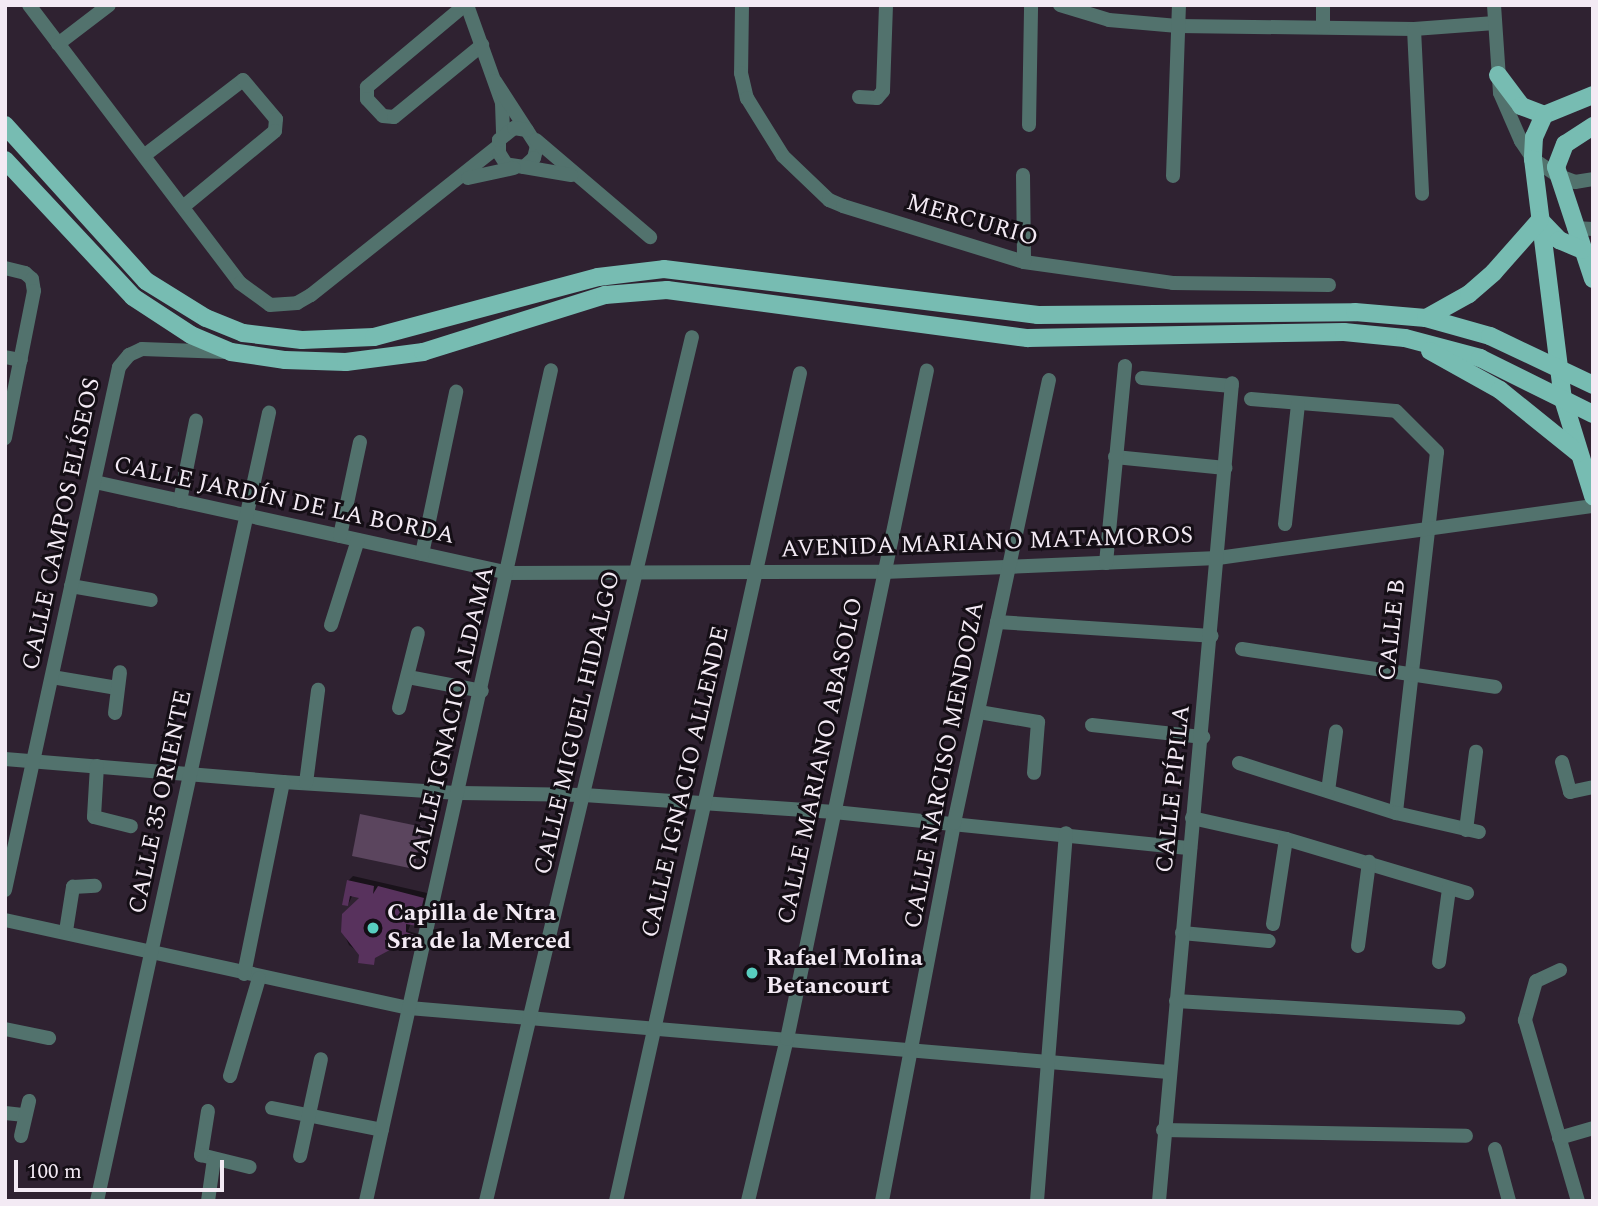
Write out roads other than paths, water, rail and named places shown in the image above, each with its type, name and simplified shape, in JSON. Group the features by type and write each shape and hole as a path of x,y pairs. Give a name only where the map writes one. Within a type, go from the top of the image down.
{"main road":[{"path":"1498,75 1521,106 1544,114 1593,95"},
{"path":"1544,114 1534,137 1533,159 1558,366 1563,399 1593,496"},
{"path":"5,125 146,281 205,318 243,333 302,340 374,337 598,277 664,269 1038,315 1355,312 1426,318 1470,328 1558,366 1593,385"},
{"path":"1593,126 1572,137 1560,151 1557,175 1593,279"},
{"path":"5,160 133,297 181,329 231,352 285,360 346,362 423,352 605,295 658,290 1028,338 1344,332 1405,338 1480,358 1593,414"},
{"path":"1426,318 1469,294 1494,272 1541,220"},
{"path":"1541,220 1559,240 1582,250"},
{"path":"1405,338 1500,390 1578,453"}],"street":[{"path":"29,5 240,283 256,298 283,306 311,295 457,183 514,128 531,135"},
{"path":"58,44 109,5"},
{"path":"482,45 394,117 383,116 367,99 367,87 466,5 482,45 495,81 503,111 501,159 519,167 558,169 579,177"},
{"name":"MERCURIO","path":"742,5 741,73 747,97 783,156 829,200 1024,262 1173,283 1329,285"},
{"path":"859,97 877,97 883,91 886,5"},
{"path":"1029,125 1031,5"},
{"path":"1060,5 1109,20 1178,26 1414,29 1495,23"},
{"path":"1173,176 1179,5"},
{"path":"1323,5 1323,27"},
{"path":"1494,5 1498,75 1505,109 1533,159 1557,175 1575,182 1593,179"},
{"path":"1414,29 1422,194"},
{"path":"145,155 243,80 276,119 275,131 184,206"},
{"path":"495,81 531,135 650,237"},
{"path":"457,183 519,167 534,159 531,135"},
{"path":"1023,175 1024,262"},
{"path":"1574,228 1593,229"},
{"path":"5,268 32,279 34,291 5,438"},
{"name":"CALLE MIGUEL HIDALGO","path":"486,1201 692,337"},
{"name":"CALLE CAMPOS ELÍSEOS","path":"5,890 123,360 142,349 231,352"},
{"path":"5,357 21,360"},
{"path":"1106,563 1125,366"},
{"name":"CALLE IGNACIO ALDAMA","path":"366,1201 460,793 551,370"},
{"name":"CALLE MARIANO ABASOLO","path":"748,1201 787,1039 927,370"},
{"name":"CALLE IGNACIO ALLENDE","path":"616,1201 800,373"},
{"name":"CALLE PÍPILA","path":"1142,377 1232,384 1203,737 1192,818 1163,1130 1159,1201"},
{"name":"CALLE NARCISO MENDOZA","path":"882,1201 954,823 1049,380"},
{"path":"422,554 456,392"},
{"path":"1251,399 1298,404 1285,524"},
{"name":"CALLE B","path":"1298,404 1396,411 1437,452 1396,813"},
{"name":"CALLE 35 ORIENTE","path":"97,1201 269,413"},
{"path":"180,501 196,422"},
{"path":"340,536 360,442"},
{"path":"1115,457 1225,468"},
{"name":"CALLE JARDÍN DE LA BORDA","path":"95,482 508,573 757,573"},
{"name":"AVENIDA MARIANO MATAMOROS","path":"757,573 884,572 1009,564 1218,558 1593,506"},
{"path":"331,625 358,540"},
{"path":"71,586 150,600"},
{"path":"997,622 1212,636"},
{"path":"399,708 418,633"},
{"path":"1242,649 1495,687"},
{"path":"115,713 120,673"},
{"path":"52,677 117,688"},
{"path":"408,677 482,691"},
{"path":"306,783 318,690"},
{"path":"979,712 1038,722 1034,773"},
{"path":"1092,725 1203,737"},
{"path":"1328,791 1336,732"},
{"path":"1239,763 1396,813 1472,831 1476,752"},
{"path":"5,759 191,772 282,782 460,793 584,795 834,812 1066,833 1190,848"},
{"path":"1562,762 1570,792 1593,787"},
{"path":"97,766 94,817 131,826"},
{"path":"244,974 282,782"},
{"path":"1192,818 1286,839 1467,893"},
{"path":"1037,1201 1066,833"},
{"path":"1273,924 1286,839"},
{"path":"1358,946 1369,862"},
{"path":"66,931 73,887 95,886"},
{"path":"1439,962 1449,889"},
{"path":"5,920 66,931 259,978 409,1009 654,1027 1168,1072"},
{"path":"1182,933 1269,941"},
{"path":"1560,970 1536,981 1525,1020 1578,1201"},
{"path":"230,1076 259,978"},
{"path":"1176,1001 1458,1018"},
{"path":"5,1029 50,1038"},
{"path":"300,1156 321,1059"},
{"path":"5,1112 27,1108 21,1136"},
{"path":"272,1108 382,1130"},
{"path":"208,1111 200,1152 214,1159 250,1167"},
{"path":"1559,1138 1593,1128"},
{"path":"1163,1130 1465,1136"},
{"path":"1495,1149 1509,1201"},
{"path":"208,1201 214,1159"}],"place":[{"name":"Capilla de Ntra Sra de la Merced","path":"373,928"},
{"name":"Rafael Molina Betancourt","path":"752,973"}]}
